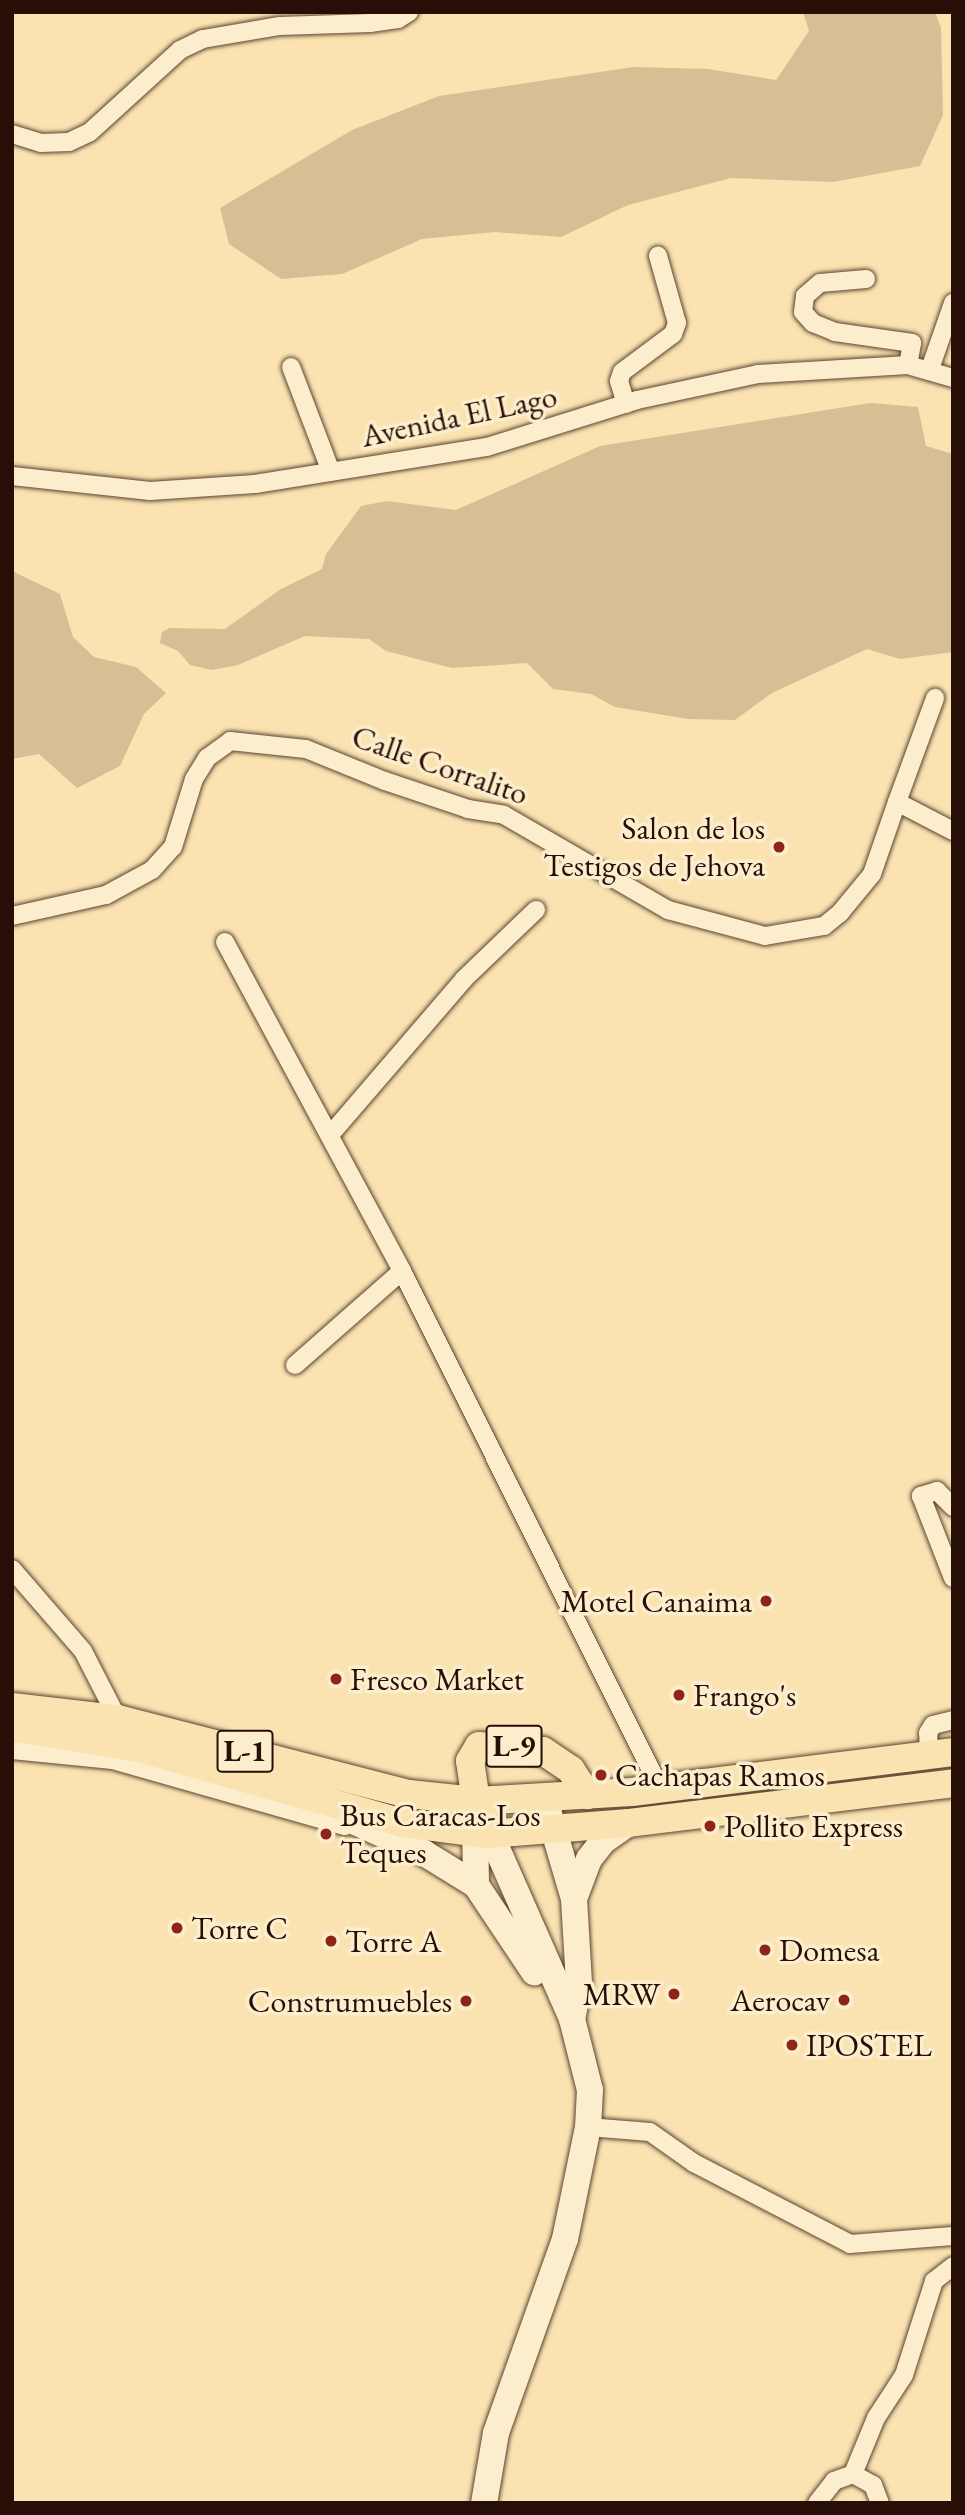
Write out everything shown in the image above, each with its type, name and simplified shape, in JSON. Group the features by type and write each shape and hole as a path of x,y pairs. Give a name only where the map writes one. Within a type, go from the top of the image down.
{"main road":[{"name":"L-1","path":"12,1707 118,1719 409,1794 476,1801 660,1788 941,1754"},
{"name":"L-1","path":"12,1727 139,1748 403,1823 481,1833 554,1831 953,1783"},
{"name":"L-9","path":"476,1801 470,1761 479,1746 543,1751 571,1770 587,1795"}],"street":[{"path":"12,134 51,142 69,142 90,132 180,50 203,39 279,26 370,23 398,19 410,12"},
{"path":"626,404 619,381 622,372 673,334 677,323 658,256"},
{"path":"866,279 820,283 805,296 803,312 813,323 835,332 912,343 908,365"},
{"path":"930,369 953,303"},
{"name":"Avenida El Lago","path":"12,476 150,491 255,484 487,447 626,404 758,374 908,365 930,369 953,378"},
{"path":"291,367 331,472"},
{"name":"Calle Corralito","path":"12,916 106,895 152,870 173,847 194,779 206,758 230,741 306,749 385,781 468,809 504,815 668,909 765,936 824,926 840,913 872,874 935,698"},
{"path":"897,802 953,831"},
{"path":"330,1135 464,979 537,909"},
{"path":"225,942 402,1271 660,1788"},
{"path":"295,1365 402,1271"},
{"path":"953,1507 937,1491 920,1496 953,1578"},
{"path":"12,1569 83,1651 118,1719"},
{"path":"941,1754 928,1733 933,1725 953,1720"},
{"path":"12,1750 113,1760 424,1853"},
{"name":"L-9","path":"286,1791 424,1853 476,1885 531,1948"},
{"name":"L-9","path":"484,2503 496,2433 565,2239 588,2127 590,2090 572,2019 579,1984 574,1908 544,1797"},
{"name":"L-9","path":"476,1801 481,1833 476,1885"},
{"name":"L-9","path":"531,1948 565,1932 589,1859 603,1841 629,1823"},
{"name":"L-9","path":"481,1833 531,1948 549,2003 572,2019"},
{"path":"588,2127 650,2132 694,2163 850,2244 953,2236"},
{"path":"817,2503 834,2481 853,2474 876,2418 904,2375 934,2281 953,2266"},
{"path":"853,2474 873,2485 880,2503"}],"shaded area":[{"path":"803,12 935,12 941,28 943,115 920,166 833,182 731,178 628,205 561,237 495,232 422,239 342,274 281,279 229,244 220,208 352,130 439,96 633,67 708,69 776,80 809,31"},
{"path":"870,403 918,407 926,446 953,454 953,652 900,659 867,649 772,693 735,720 688,719 615,707 591,694 553,689 527,663 452,668 386,651 369,639 305,636 238,665 212,670 190,665 178,651 160,643 162,632 170,628 225,629 281,589 322,569 326,554 361,506 387,501 456,510 600,446"},
{"path":"12,571 60,594 73,637 94,657 136,667 166,693 144,714 120,766 77,788 39,754 12,759"}],"place":[{"name":"Salon de los Testigos de Jehova","path":"779,847"},
{"name":"Motel Canaima","path":"766,1601"},
{"name":"Fresco Market","path":"336,1679"},
{"name":"Frango's","path":"679,1695"},
{"name":"Cachapas Ramos","path":"601,1775"},
{"name":"Pollito Express","path":"710,1826"},
{"name":"Bus Caracas-Los Teques","path":"326,1834"},
{"name":"Torre C","path":"177,1928"},
{"name":"Torre A","path":"331,1941"},
{"name":"Domesa","path":"765,1950"},
{"name":"MRW","path":"674,1994"},
{"name":"Aerocav","path":"844,2000"},
{"name":"Construmuebles","path":"466,2001"},
{"name":"IPOSTEL","path":"792,2045"}]}
